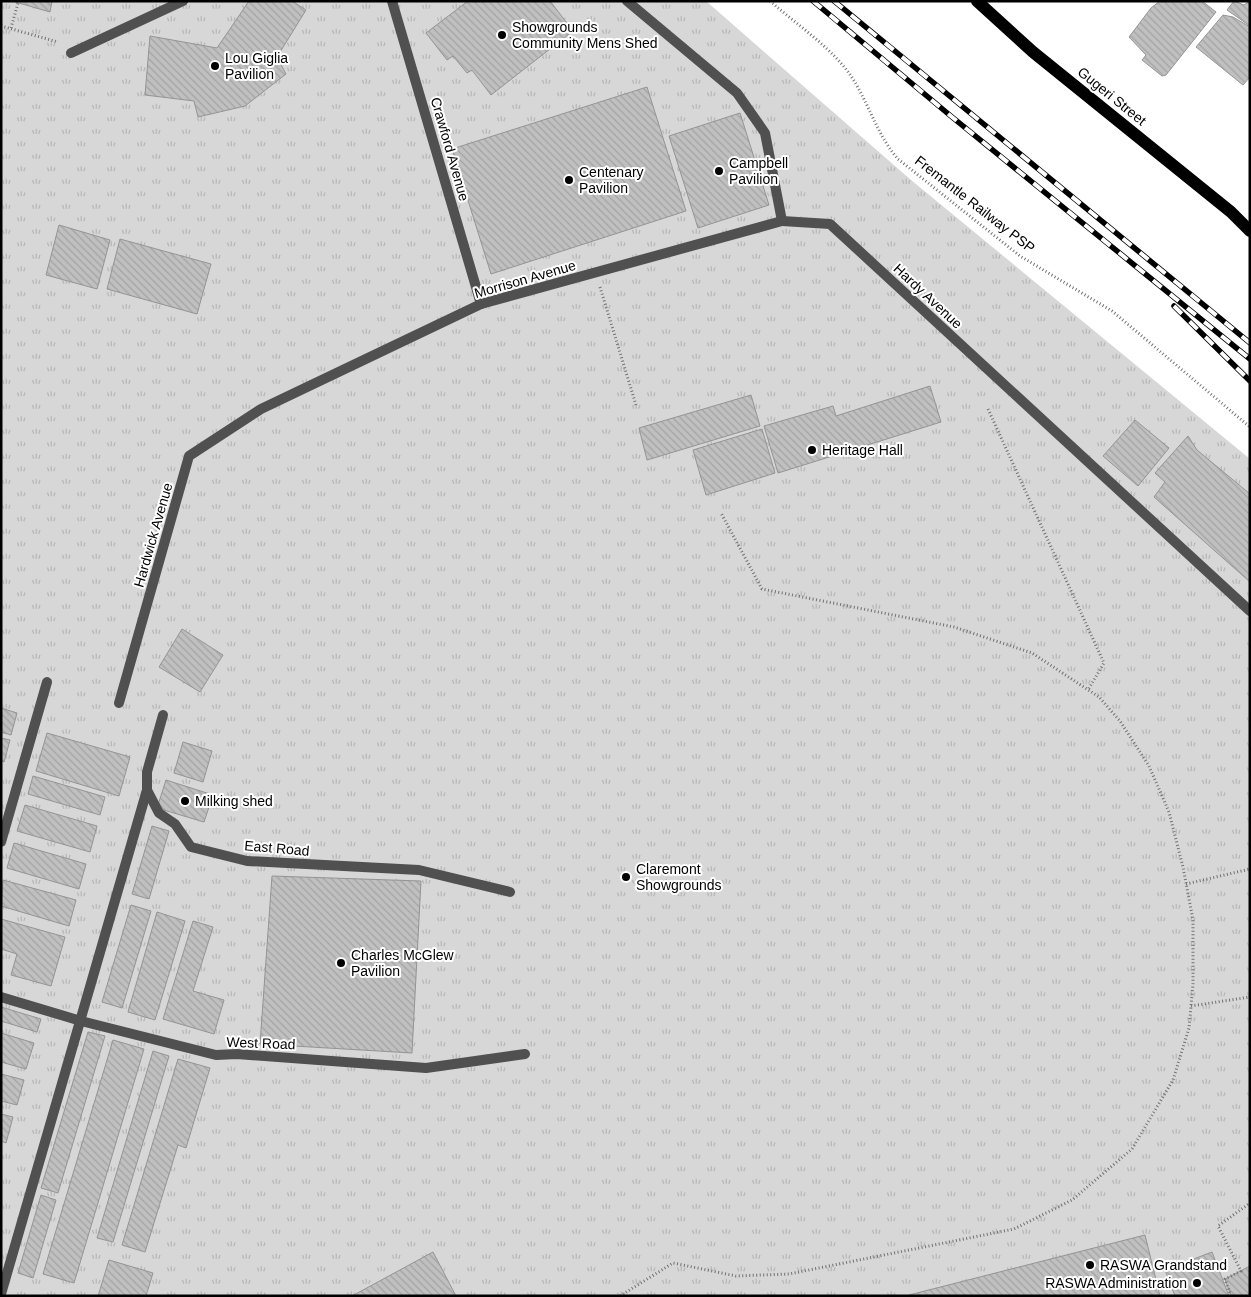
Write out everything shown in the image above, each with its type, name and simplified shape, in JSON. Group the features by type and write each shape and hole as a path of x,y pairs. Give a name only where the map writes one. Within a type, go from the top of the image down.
{"main road":[{"name":"Gugeri Street","path":"977,1 1033,52 1232,212 1250,231"},
{"name":"Gugeri Street","path":"1232,212 1250,222"}],"lane":[{"path":"72,53 182,1"},
{"name":"Crawford Avenue","path":"392,1 481,304"},
{"path":"628,1 737,93 765,133 782,221"},
{"name":"Morrison Avenue","path":"261,409 481,304 782,221"},
{"name":"Hardy Avenue","path":"782,221 830,224 1250,611"},
{"name":"Hardwick Avenue","path":"119,703 190,456 261,409"},
{"path":"1,842 47,682"},
{"path":"1,1294 147,790 147,772 163,715"},
{"name":"East Road","path":"147,790 159,813 175,824 191,847 247,861 419,870 510,892"},
{"name":"West Road","path":"1,997 81,1021 216,1055 238,1054 426,1068 525,1054"}],"path":[{"name":"Fremantle Railway PSP","path":"770,1 828,52 850,75 885,142 898,159 1014,251 1112,311 1250,427"},
{"path":"11,28 18,3"},
{"path":"1,26 64,44"},
{"path":"607,306 636,405"},
{"path":"988,409 1104,663 1088,690"},
{"path":"620,1296 673,1263 736,1276 789,1274 1014,1229 1072,1200 1132,1149 1173,1080 1189,1028 1192,920 1186,884 1169,812 1149,766 1120,721 1099,697 1032,653 954,627 762,589 721,513"},
{"path":"1186,884 1250,869"},
{"path":"1191,1006 1250,997"},
{"path":"1231,1296 1225,1280 1241,1271 1218,1226 1250,1203"}],"green space":[{"name":"Claremont Showgrounds","path":"1,1 706,1 911,180 1250,459 1250,1296 1,1296"}],"building":[{"path":"12,1 52,1 50,12"},
{"name":"Lou Giglia Pavilion","path":"249,1 292,1 306,10 277,57 286,74 245,106 198,117 194,101 145,95 150,36 217,48"},
{"path":"468,1 550,1 573,31 491,95 472,70 467,73 453,56 447,60 426,33"},
{"path":"1160,1 1202,1 1216,12 1166,75 1162,76 1142,60 1146,55 1129,37 1151,8"},
{"path":"1234,1 1244,5 1250,1 1250,26 1227,10"},
{"path":"1223,15 1233,17 1250,27 1250,77 1243,85 1196,47"},
{"name":"Centenary Pavilion","path":"647,87 686,211 491,274 452,149"},
{"name":"Campbell Pavilion","path":"740,113 769,205 698,228 669,136"},
{"path":"59,225 110,240 97,289 46,275"},
{"path":"120,239 211,264 197,314 107,289"},
{"name":"Heritage Hall","path":"930,386 941,422 778,473 764,426 833,406 836,416"},
{"path":"751,395 760,426 647,460 639,428"},
{"path":"1135,420 1169,448 1138,486 1103,456"},
{"path":"762,429 775,473 706,495 693,450"},
{"path":"1188,436 1197,450 1250,494 1250,582 1154,497 1165,482 1155,473"},
{"path":"182,629 223,655 200,692 159,667"},
{"path":"1,708 17,713 11,735 1,732"},
{"path":"47,733 130,757 119,796 36,771"},
{"path":"1,738 10,740 4,762 1,761"},
{"path":"183,742 212,751 203,782 174,773"},
{"path":"33,776 105,797 100,815 28,794"},
{"name":"Milking shed","path":"166,780 213,795 204,822 157,808"},
{"path":"25,805 97,826 90,852 17,831"},
{"path":"152,826 169,831 149,899 132,894"},
{"path":"14,843 86,864 79,889 7,868"},
{"name":"Charles McGlew Pavilion","path":"272,876 421,881 412,1053 260,1044"},
{"path":"3,880 76,900 69,926 1,906"},
{"path":"131,905 151,911 122,1008 102,1002"},
{"path":"157,912 185,921 155,1020 128,1012"},
{"path":"1,919 65,937 51,986 11,975 17,954 1,949"},
{"path":"193,921 213,927 193,991 224,1000 214,1034 163,1019"},
{"path":"1,1007 41,1019 37,1032 1,1021"},
{"path":"88,1032 105,1036 58,1193 41,1188"},
{"path":"1,1033 34,1043 26,1069 1,1062"},
{"path":"113,1040 144,1049 74,1283 43,1274"},
{"path":"153,1051 169,1056 113,1242 97,1238"},
{"path":"178,1059 210,1068 186,1148 178,1145 145,1252 122,1245"},
{"path":"1,1074 24,1080 17,1105 1,1101"},
{"path":"1,1114 13,1117 6,1143 1,1141"},
{"path":"41,1195 56,1200 33,1278 18,1273"},
{"name":"RASWA Grandstand","path":"1145,1235 1160,1296 909,1296 909,1295"},
{"path":"433,1252 456,1296 352,1296"},
{"name":"RASWA Administration","path":"1212,1252 1229,1296 1175,1296 1165,1270"},
{"path":"109,1260 153,1273 146,1296 98,1296"},
{"path":"1250,1266 1250,1296 1231,1296 1225,1279"}],"railway":[{"path":"813,1 952,117 1250,359"},
{"path":"834,1 1250,343"},
{"path":"1174,306 1250,381"}],"place":[{"name":"Showgrounds Community Mens Shed","path":"502,35"},
{"name":"Lou Giglia Pavilion","path":"215,66"},
{"name":"Campbell Pavilion","path":"719,171"},
{"name":"Centenary Pavilion","path":"569,180"},
{"name":"Heritage Hall","path":"812,450"},
{"name":"Milking shed","path":"185,801"},
{"name":"Claremont Showgrounds","path":"626,877"},
{"name":"Charles McGlew Pavilion","path":"341,963"},
{"name":"RASWA Grandstand","path":"1090,1265"},
{"name":"RASWA Administration","path":"1197,1283"}]}
